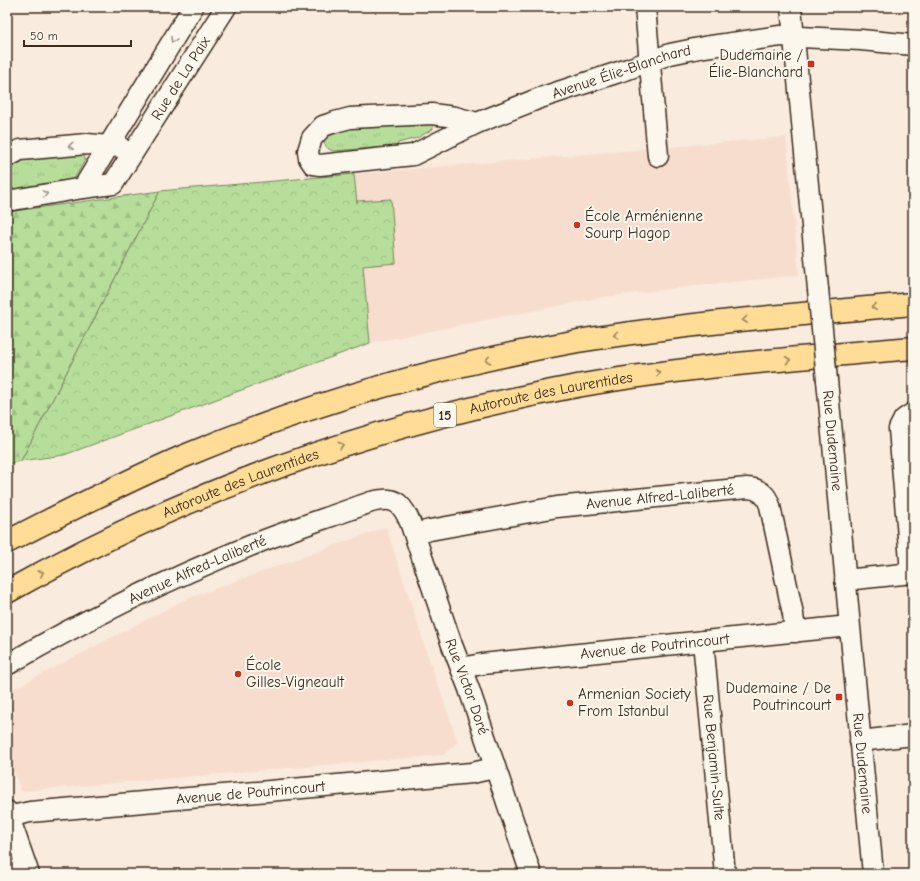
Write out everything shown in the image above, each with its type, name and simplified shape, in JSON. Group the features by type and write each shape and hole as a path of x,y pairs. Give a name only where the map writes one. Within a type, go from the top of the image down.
{"highway":[{"path":"7,542 106,492 215,444 311,409 428,375 511,355 632,333 732,321 913,304"},
{"name":"Autoroute des Laurentides","path":"7,592 117,534 240,481 323,451 429,419 541,393 653,374 715,366 913,348"}],"street":[{"name":"Rue de La Paix","path":"83,188 193,7"},
{"name":"Rue de La Paix","path":"7,201 113,184 226,7"},
{"path":"645,7 658,156"},
{"name":"Rue Dudemaine","path":"791,7 873,874"},
{"name":"Avenue Élie-Blanchard","path":"477,123 455,117 432,114 350,118 323,126 312,138 308,151 309,158 313,164 320,165 413,155 477,123 540,98 628,70 670,54 732,42 774,36 861,40 913,45"},
{"path":"7,157 20,150 87,144 110,145 136,149"},
{"path":"845,580 912,573 899,429 904,419 913,413"},
{"name":"Avenue Alfred-Laliberté","path":"414,534 557,507 747,488 754,489 765,495 770,506 793,614 795,632"},
{"name":"Avenue Alfred-Laliberté","path":"7,665 97,616 218,560 275,537 371,502 388,499 397,502"},
{"name":"Rue Victor Doré","path":"397,502 402,506 406,513 414,534 531,874"},
{"name":"Avenue de Poutrincourt","path":"461,668 482,664 849,626"},
{"name":"Rue Benjamin-Sulte","path":"703,641 725,874"},
{"path":"860,741 913,736"},
{"name":"Avenue de Poutrincourt","path":"8,815 472,773 494,768"},
{"path":"8,815 29,874"},
{"path":"7,868 9,874"}],"shaded area":[{"name":"École Arménienne Sourp Hagop","path":"786,137 799,275 603,297 370,343 354,174"},
{"name":"École Gilles-Vigneault","path":"386,527 458,742 443,755 21,791 7,753 7,692 184,600"}],"green space":[{"path":"424,121 433,124 433,129 417,138 398,143 397,146 333,151 326,146 324,141 332,129"},
{"path":"84,154 85,160 73,181 7,193 7,167 18,158"},
{"path":"354,174 357,203 357,201 391,199 396,263 363,266 370,343 64,455 21,461 160,191"},
{"path":"160,191 21,461 7,464 7,212"}],"place":[{"name":"Dudemaine / Élie-Blanchard","path":"811,64"},
{"name":"École Arménienne Sourp Hagop","path":"577,225"},
{"name":"École Gilles-Vigneault","path":"238,674"},
{"name":"Dudemaine / De Poutrincourt","path":"839,697"},
{"name":"Armenian Society From Istanbul","path":"570,703"}]}
